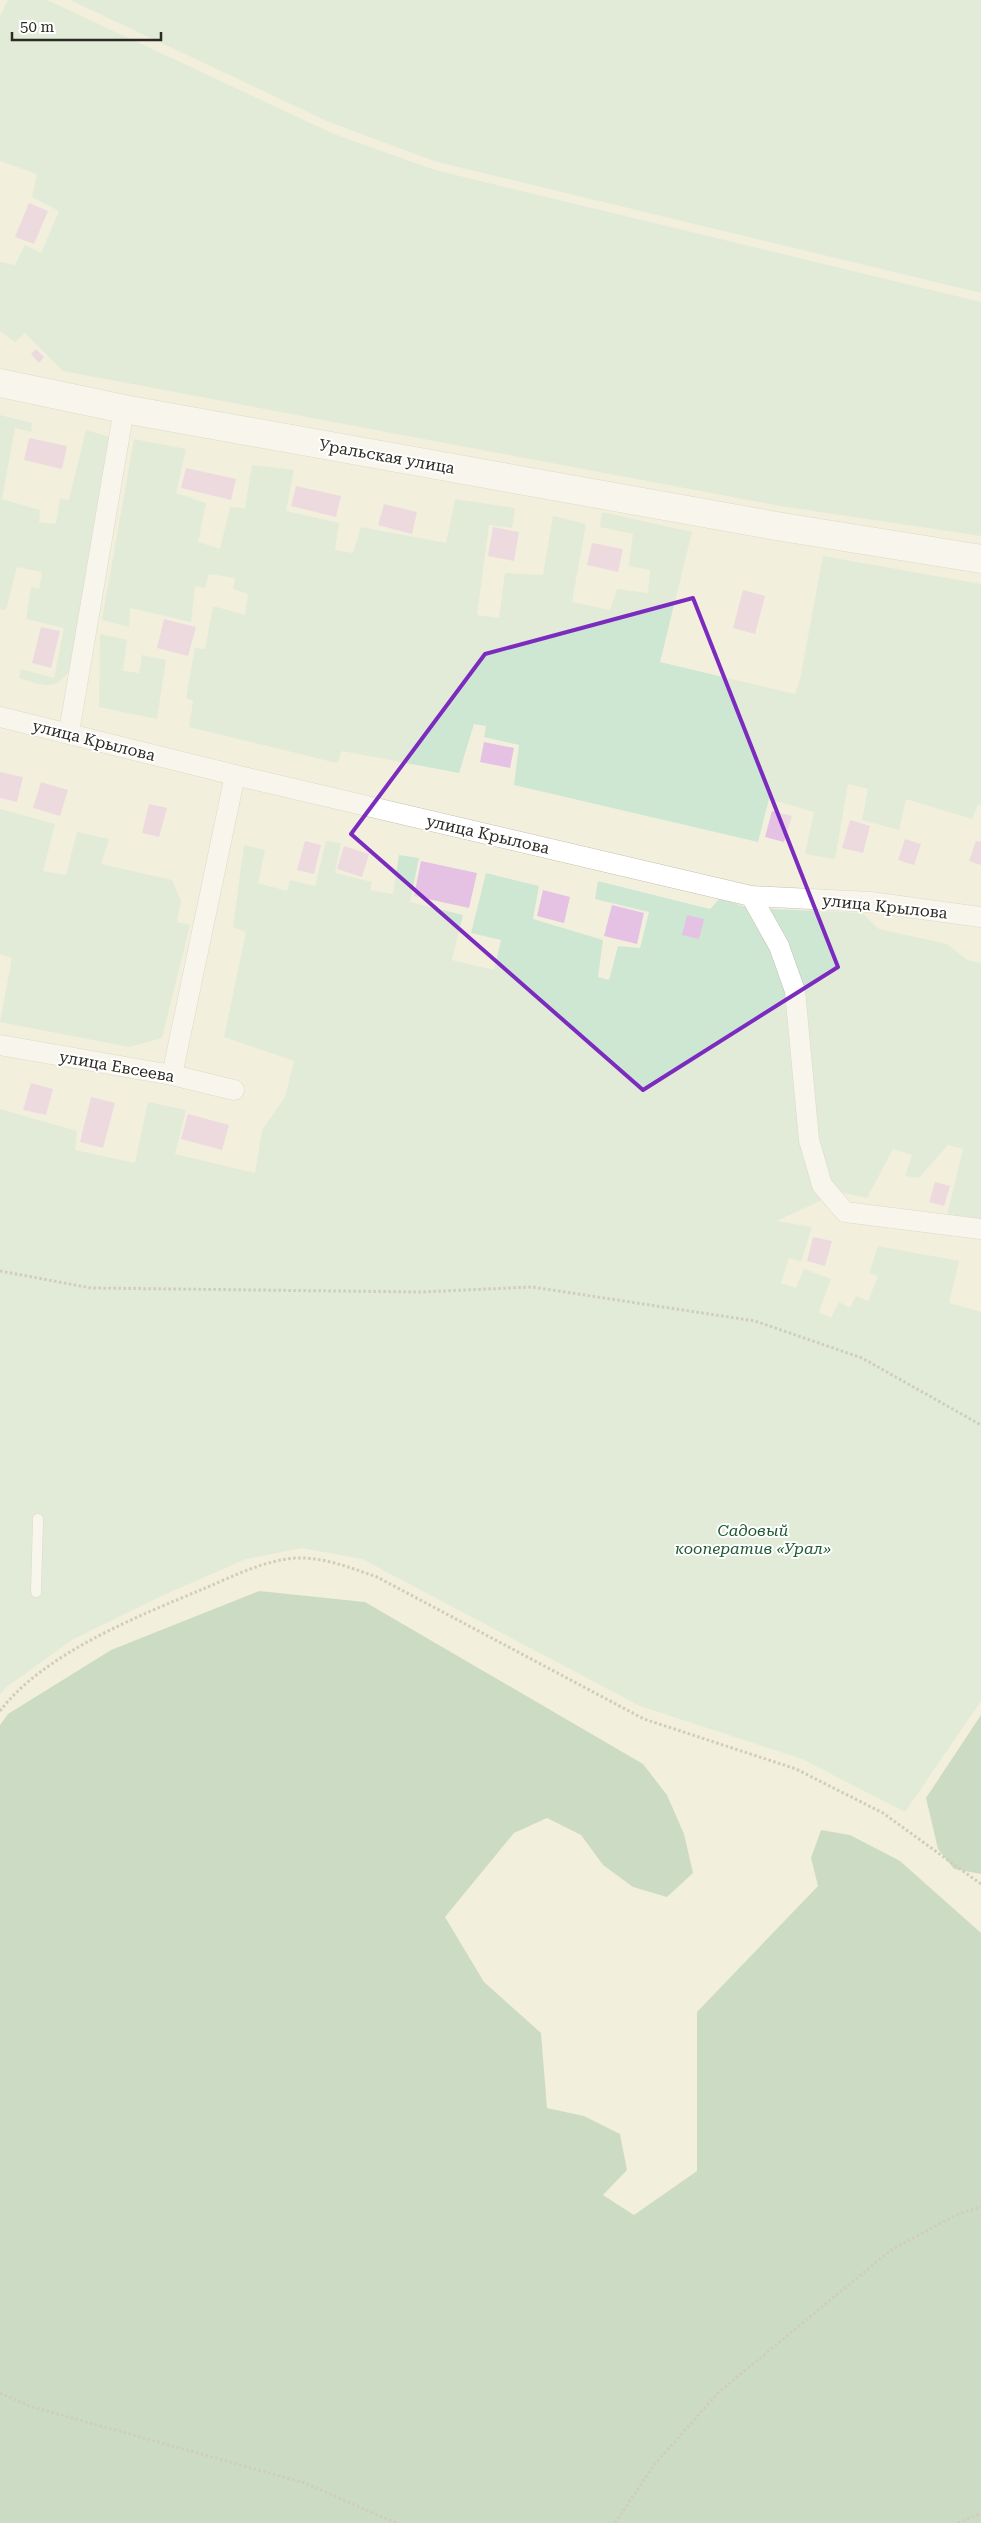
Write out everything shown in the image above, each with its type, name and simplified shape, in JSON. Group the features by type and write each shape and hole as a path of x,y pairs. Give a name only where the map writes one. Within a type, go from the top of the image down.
{"main road":[{"name":"Уральская улица","path":"0,382 124,409 776,526 981,558"}],"street":[{"path":"69,732 124,409"},
{"name":"улица Крылова","path":"0,717 69,732 235,775 751,896 870,902 981,917"},
{"path":"172,1075 235,775"},
{"path":"751,896 779,946 795,991 809,1140 822,1185 845,1212 981,1229"},
{"name":"улица Евсеева","path":"0,1045 172,1075 234,1090"}],"lane":[{"path":"36,1592 38,1519"}],"path":[{"path":"0,1270 91,1288 421,1292 532,1287 754,1321 862,1358 981,1425"},
{"path":"0,1711 12,1695 60,1659 108,1632 165,1605 249,1569 296,1558 338,1563 377,1577 644,1719 715,1740 796,1769 883,1813 981,1884"},
{"path":"615,2523 654,2465 727,2386 891,2250 958,2214 981,2207"},
{"path":"0,2393 29,2406 305,2483 396,2523"},
{"path":"958,2523 981,2513"}],"highlighted area":[{"path":"693,598 838,967 643,1090 351,834 485,654"}],"green space":[{"path":"8,0 47,0 334,134 435,170 981,302 981,536 780,506 63,371 25,333 15,342 0,331 0,262 15,265 25,245 41,253 59,211 32,197 37,174 0,161 0,16"},
{"path":"70,0 981,0 981,293 437,162 329,122"},
{"path":"0,415 32,423 31,432 15,428 2,499 40,510 39,522 56,524 60,499 69,500 86,430 113,438 70,670 58,682 53,684 41,685 19,678 21,669 54,678 64,628 26,619 31,587 39,589 42,572 17,567 6,610 0,609"},
{"path":"134,439 186,449 176,493 206,503 198,542 220,549 230,507 245,508 252,465 294,470 286,511 339,523 335,550 353,553 361,527 446,543 455,499 515,508 512,528 489,525 477,615 499,618 505,573 543,575 553,516 586,524 572,602 610,610 617,589 648,593 650,570 629,566 633,534 600,527 602,512 692,532 660,662 795,694 800,679 823,556 981,584 981,805 978,804 972,819 906,799 899,830 862,820 868,789 848,784 835,859 805,854 814,812 769,799 758,842 514,785 519,745 484,737 486,726 474,724 459,773 342,751 337,763 189,727 193,701 186,698 195,648 205,649 213,606 245,615 248,594 233,589 235,578 209,574 205,588 195,586 191,622 130,608 129,627 102,620"},
{"path":"100,634 127,640 123,671 139,673 142,655 166,660 157,719 99,707"},
{"path":"0,809 55,824 43,871 66,875 77,832 109,839 101,864 172,880 181,901 177,922 190,925 162,1038 129,1047 0,1022 12,958 0,954"},
{"name":"Садовый кооператив «Урал»","path":"326,841 341,843 335,873 372,882 370,890 393,894 399,855 419,858 410,902 463,915 452,960 494,970 501,940 471,933 486,873 539,886 533,919 603,940 598,977 609,980 618,946 640,948 649,912 595,899 598,881 710,909 720,898 748,908 862,913 879,929 947,944 967,960 981,963 981,1220 947,1215 963,1149 948,1145 919,1178 905,1176 912,1155 893,1149 867,1198 839,1192 777,1221 812,1227 801,1262 789,1258 781,1283 796,1288 804,1269 831,1279 819,1312 831,1318 839,1302 850,1308 856,1296 868,1301 878,1276 869,1273 878,1246 959,1261 949,1303 981,1312 981,1701 905,1812 802,1759 640,1706 362,1559 302,1548 246,1559 159,1597 72,1640 5,1688 0,1695 0,1109 77,1131 75,1150 135,1163 148,1102 186,1110 175,1154 255,1173 262,1130 285,1097 294,1061 224,1037 246,932 233,927 244,845 265,850 258,883 287,891 290,880 315,886"},
{"path":"259,1591 365,1602 643,1764 667,1795 684,1834 693,1873 667,1897 633,1887 603,1865 581,1835 547,1818 514,1833 445,1917 484,1982 541,2033 547,2108 584,2116 620,2134 627,2170 603,2195 634,2215 697,2171 697,2012 818,1886 811,1858 821,1830 850,1835 900,1861 981,1933 981,2523 0,2523 0,1725 8,1714 111,1650"},
{"path":"981,1715 981,1874 954,1869 938,1849 926,1798"}],"building":[{"path":"29,203 48,211 34,244 15,237"},
{"path":"36,349 44,357 39,363 31,354"},
{"path":"29,438 67,446 62,469 24,460"},
{"path":"186,468 236,479 231,500 181,488"},
{"path":"296,486 341,496 336,517 291,506"},
{"path":"384,504 417,512 412,534 378,525"},
{"path":"493,527 519,532 514,561 488,556"},
{"path":"592,543 623,549 618,572 587,565"},
{"path":"743,590 765,596 755,634 733,628"},
{"path":"164,619 196,627 188,656 157,648"},
{"path":"41,627 60,631 51,668 32,663"},
{"path":"484,742 514,748 510,768 480,762"},
{"path":"0,772 23,777 17,802 0,798"},
{"path":"41,782 68,790 60,816 33,808"},
{"path":"149,804 167,808 159,837 142,833"},
{"path":"772,811 792,816 784,842 765,837"},
{"path":"850,820 870,826 863,853 842,848"},
{"path":"905,839 921,844 914,865 898,860"},
{"path":"305,841 321,845 314,874 297,870"},
{"path":"976,841 981,842 981,865 969,861"},
{"path":"344,846 369,854 362,877 337,869"},
{"path":"421,861 477,873 469,908 414,896"},
{"path":"543,890 570,897 564,923 537,916"},
{"path":"612,905 644,913 637,944 604,936"},
{"path":"687,915 704,919 699,939 682,935"},
{"path":"31,1083 53,1089 46,1115 23,1110"},
{"path":"91,1097 115,1103 103,1148 80,1142"},
{"path":"188,1114 229,1125 222,1150 181,1139"},
{"path":"935,1182 950,1186 944,1206 929,1202"},
{"path":"813,1237 832,1241 825,1266 807,1261"}]}
